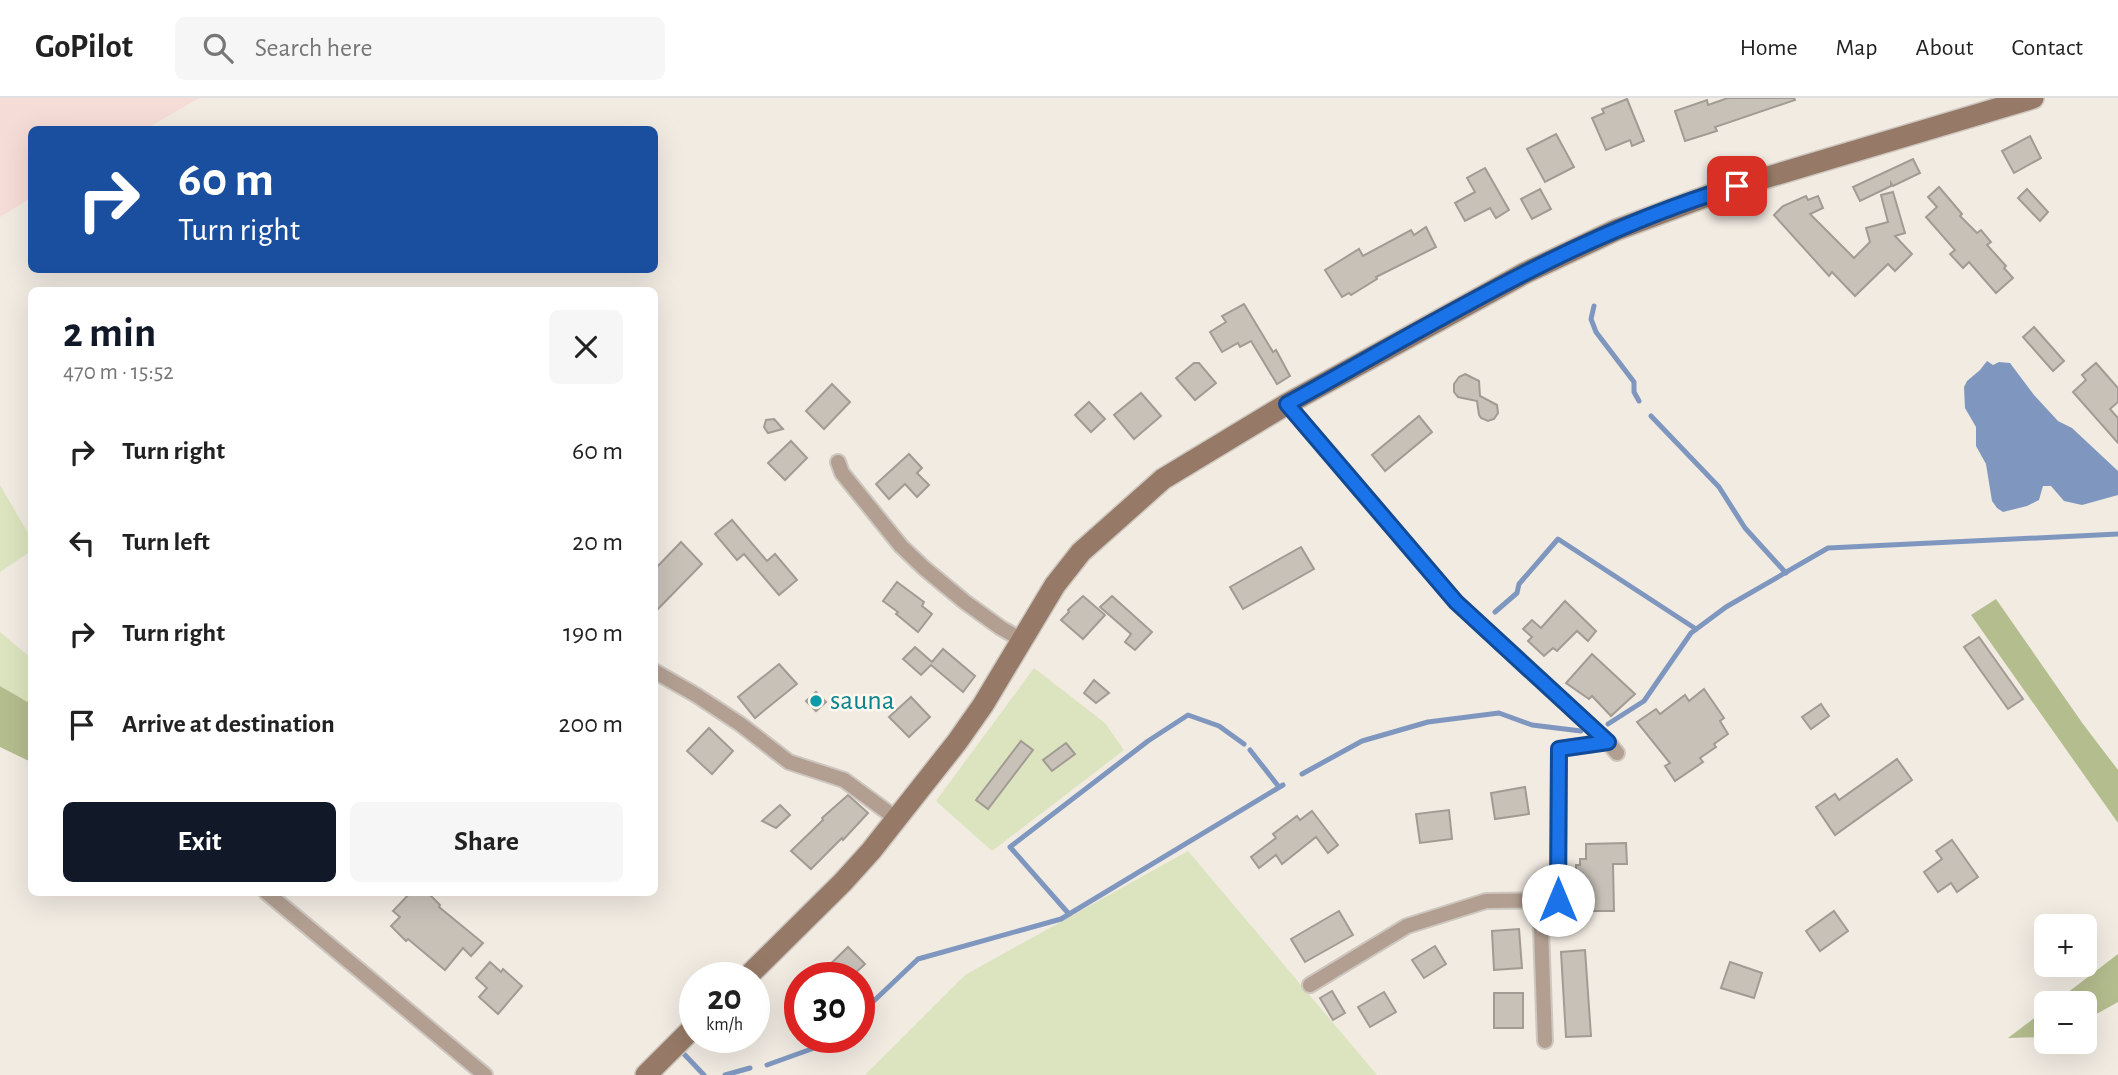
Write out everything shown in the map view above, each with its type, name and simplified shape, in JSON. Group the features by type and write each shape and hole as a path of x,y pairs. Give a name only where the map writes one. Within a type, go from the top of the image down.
{"street":[{"path":"762,962 843,883 961,737 1055,585 1081,552 1163,479 1287,404 1525,273 1616,230 1721,191 2034,98"},
{"path":"1287,404 1456,602 1613,747 1559,749 1558,900 1486,901 1407,926 1310,985"},
{"path":"838,462 842,473 901,546 965,602 1022,640"},
{"path":"658,673 740,724 789,761 844,780 897,819"},
{"path":"271,896 485,1075"},
{"path":"1540,901 1545,1041"},
{"path":"655,1071 679,1044"}],"shaded area":[{"path":"0,98 199,98 151,126 28,126 28,200 0,217"}],"green space":[{"path":"0,485 28,533 28,553 0,572"},
{"path":"1996,599 2118,770 2118,823 1971,615"},
{"path":"0,632 28,655 28,702 0,686"},
{"path":"1034,668 1105,723 1124,750 992,851 936,801"},
{"path":"0,686 28,702 28,761 0,747"},
{"path":"1188,851 1377,1075 865,1075 965,975"},
{"path":"2118,954 2118,1002 2097,1014 2097,991 2070,991 2088,977 2097,977 2097,970"},
{"path":"2034,1018 2034,1037 2008,1038"}],"water":[{"path":"1987,361 1993,365 1999,362 2010,363 2058,421 2072,428 2118,471 2118,495 2082,505 2064,501 2051,486 2043,486 2039,500 2027,506 2003,512 1997,508 1992,501 1986,464 1976,446 1976,427 1965,408 1964,387"}],"building":[{"path":"1728,98 1795,100 1715,127 1717,131 1685,141 1675,111 1707,100 1708,105"},
{"path":"1627,99 1644,141 1632,146 1630,140 1606,150 1592,118 1604,113 1602,109"},
{"path":"1556,134 1574,167 1545,182 1527,149"},
{"path":"2030,136 2041,158 2014,173 2002,151"},
{"path":"1913,159 1920,173 1893,186 1891,183 1891,186 1860,201 1853,187"},
{"path":"1485,168 1509,210 1496,218 1490,208 1465,221 1455,203 1475,192 1467,178"},
{"path":"1939,187 1962,214 1960,216 1977,233 1981,230 1991,242 1987,245 2013,278 1996,293 1969,262 1963,268 1950,254 1955,250 1926,217 1937,207 1928,197"},
{"path":"1540,189 1551,209 1532,219 1521,199"},
{"path":"2027,189 2048,212 2040,221 2018,198"},
{"path":"1893,192 1905,233 1895,236 1912,254 1895,271 1888,264 1855,296 1832,272 1829,276 1774,215 1783,206 1806,196 1808,200 1818,196 1823,208 1810,214 1854,258 1870,242 1866,228 1888,222 1881,195"},
{"path":"1426,227 1436,247 1376,277 1377,279 1351,295 1349,293 1342,297 1325,270 1359,249 1363,256 1411,230 1414,235"},
{"path":"1244,304 1273,352 1276,350 1290,376 1277,384 1251,341 1240,347 1238,343 1222,352 1210,332 1226,322 1222,316"},
{"path":"2034,327 2064,361 2053,371 2023,337"},
{"path":"1194,363 1199,363 1216,383 1195,400 1176,378"},
{"path":"2096,363 2118,388 2118,402 2110,409 2118,418 2118,443 2073,392 2086,380 2082,375"},
{"path":"1465,374 1479,381 1480,396 1497,405 1498,413 1494,419 1488,421 1481,418 1477,401 1458,397 1454,392 1454,384"},
{"path":"832,384 850,402 824,429 806,411"},
{"path":"1141,393 1161,416 1134,439 1114,415"},
{"path":"1089,402 1105,419 1091,432 1075,415"},
{"path":"1419,416 1432,432 1385,471 1372,455"},
{"path":"774,419 783,429 768,433 764,427 766,420"},
{"path":"791,441 807,458 785,480 768,463"},
{"path":"909,454 922,468 917,473 929,485 917,497 905,484 889,499 876,484"},
{"path":"732,520 767,561 775,554 797,580 779,595 744,554 737,560 715,534"},
{"path":"681,542 702,564 658,609 658,566"},
{"path":"1301,547 1314,569 1243,609 1230,587"},
{"path":"897,582 924,602 922,606 932,614 918,632 883,601"},
{"path":"1083,596 1105,615 1083,639 1061,620"},
{"path":"1112,596 1152,632 1135,650 1125,642 1131,634 1100,607"},
{"path":"1565,601 1596,631 1588,641 1577,631 1557,651 1553,648 1544,656 1528,641 1532,637 1523,629 1532,620 1541,628"},
{"path":"1979,637 2023,699 2008,709 1964,647"},
{"path":"915,647 932,662 943,649 975,676 963,692 931,665 921,675 903,659"},
{"path":"1592,654 1635,694 1611,716 1592,696 1589,699 1566,683"},
{"path":"779,664 797,684 755,718 738,697"},
{"path":"1094,680 1109,693 1096,703 1084,693"},
{"path":"1704,689 1724,718 1720,721 1728,734 1700,758 1703,762 1675,781 1665,766 1670,763 1637,722 1656,709 1660,714 1685,695 1689,701"},
{"name":"sauna","path":"816,692 826,702 816,711 806,701"},
{"path":"911,697 930,717 909,737 889,717"},
{"path":"1821,704 1829,716 1811,729 1802,717"},
{"path":"709,728 733,751 712,774 687,751"},
{"path":"1021,741 1033,750 988,809 976,800"},
{"path":"1066,743 1075,754 1052,771 1043,760"},
{"path":"1897,759 1912,780 1835,835 1816,807 1835,794 1839,800"},
{"path":"1525,787 1529,814 1495,819 1491,793"},
{"path":"848,795 868,813 811,869 791,851"},
{"path":"780,805 790,815 776,828 762,821"},
{"path":"1449,810 1452,839 1420,843 1416,814"},
{"path":"1312,811 1338,845 1328,853 1316,837 1282,864 1276,855 1259,868 1251,857 1276,838 1273,834 1297,816 1300,820"},
{"path":"1952,840 1978,877 1957,892 1951,883 1938,892 1924,872 1942,859 1936,851"},
{"path":"1626,843 1627,864 1613,864 1614,911 1576,911 1576,865 1580,865 1580,859 1586,859 1586,844"},
{"path":"407,896 431,896 439,907 483,943 471,956 463,948 445,970 408,939 406,941 391,926 400,917 393,911"},
{"path":"1339,911 1353,935 1305,962 1291,939"},
{"path":"1834,911 1848,931 1820,951 1806,931"},
{"path":"1519,929 1522,968 1494,970 1492,931"},
{"path":"1435,946 1446,964 1424,978 1412,960"},
{"path":"848,947 863,962 833,962"},
{"path":"1585,950 1591,1036 1566,1037 1561,952"},
{"path":"490,962 501,972 503,969 522,986 498,1014 479,997 487,988 476,978"},
{"path":"1730,962 1762,973 1754,998 1721,988"},
{"path":"1332,991 1345,1013 1333,1020 1320,998"},
{"path":"1384,992 1396,1012 1370,1027 1358,1007"},
{"path":"1494,993 1523,993 1523,1028 1494,1028"}],"waterway":[{"path":"1594,306 1591,319 1596,332 1634,382 1634,392 1639,401"},
{"path":"1651,416 1719,487 1745,528 1786,573"},
{"path":"1608,724 1644,701 1691,633 1726,607 1828,548 2118,534"},
{"path":"1495,612 1517,593 1519,584 1558,539 1696,629"},
{"path":"1302,774 1362,741 1428,722 1499,713 1532,725 1581,731"},
{"path":"1069,914 1010,847 1148,741 1188,715 1219,726 1244,744"},
{"path":"1250,750 1279,787"},
{"path":"875,1000 918,959 1061,919 1283,785"},
{"path":"767,1065 800,1053"},
{"path":"684,1054 704,1075"},
{"path":"725,1075 750,1068"}],"place":[{"name":"sauna","path":"816,701"}],"route":[{"path":"1558,900 1559,749 1608,742 1456,602 1287,404 1532,269 1616,230 1737,186"}]}
